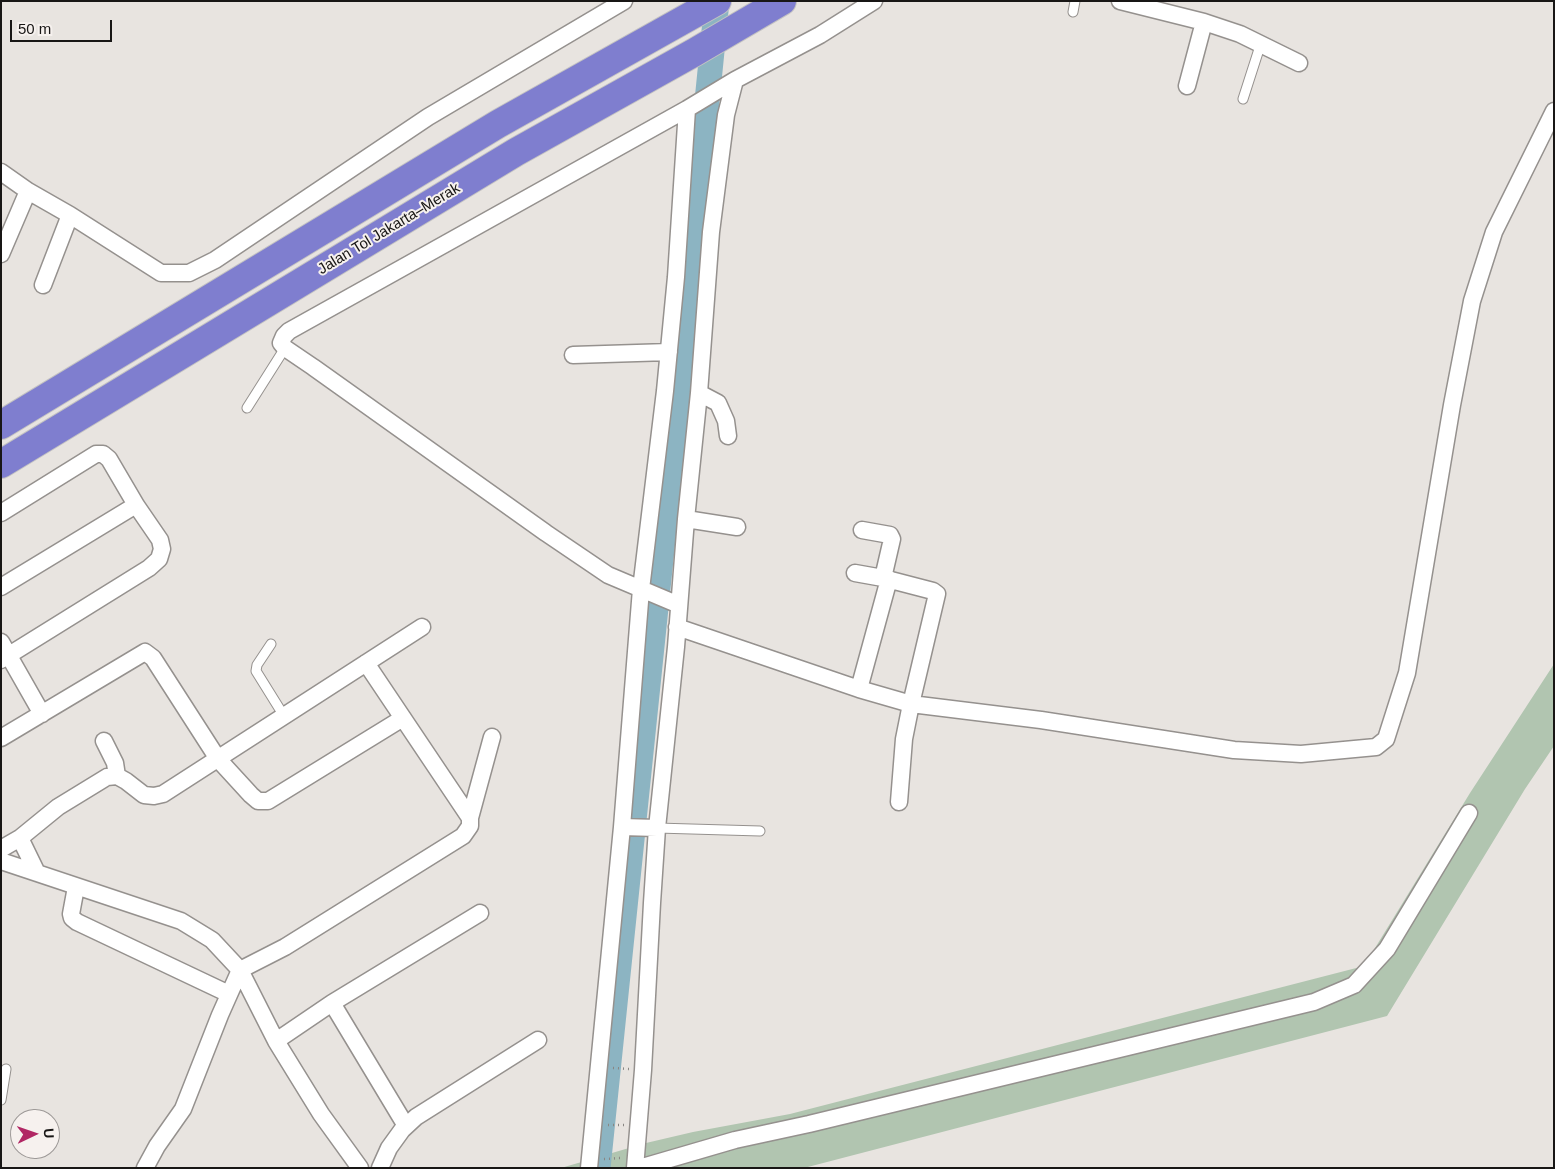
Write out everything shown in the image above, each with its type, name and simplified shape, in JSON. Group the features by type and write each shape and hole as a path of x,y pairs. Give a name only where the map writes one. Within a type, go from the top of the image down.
{"highway":[{"path":"1,425 489,129 717,1"},
{"name":"Jalan Tol Jakarta–Merak","path":"1,464 516,152 782,1"}],"street":[{"path":"1,172 161,273 190,273 216,260 428,117 624,1"},
{"path":"676,604 608,575 285,348 281,342 289,330 730,83 820,35 874,1"},
{"path":"1120,1 1204,22 1240,34 1299,63"},
{"path":"1187,86 1204,22"},
{"path":"730,83 711,232 699,393 676,604 677,627 653,828 652,903 643,1070 633,1164 1314,1002 1354,985 1387,950 1469,812"},
{"path":"593,1163 626,827 641,589 668,352 692,106"},
{"path":"677,627 859,689 911,704 1041,720 1234,750 1301,754 1376,747 1386,739 1407,673 1452,405 1472,301 1494,232 1554,111"},
{"path":"1,254 28,190"},
{"path":"43,285 70,215"},
{"path":"573,355 668,352"},
{"path":"699,393 718,403 726,421 728,436"},
{"path":"1,513 96,454 103,454 109,459 136,505 160,540 162,549 159,559 149,568 4,652 42,714"},
{"path":"1,587 136,505"},
{"path":"686,519 737,527"},
{"path":"859,689 886,578 892,539 890,535 862,530"},
{"path":"855,573 886,578 933,591 937,594 904,739 899,802"},
{"path":"1,849 20,838 58,807 107,777 117,776 144,795 154,796 163,794 422,627"},
{"path":"1,738 145,652 153,658 218,759 251,796 258,801 268,801 403,718"},
{"path":"366,663 470,818"},
{"path":"145,1168 157,1146 183,1109 240,970 285,947 463,836 470,826 470,818 492,737"},
{"path":"104,741 116,763 117,776"},
{"path":"626,827 653,828"},
{"path":"20,838 36,873"},
{"path":"1,861 181,921 212,940 240,970 276,1041 320,1114 360,1168"},
{"path":"76,886 71,914 72,918 77,922 229,994"},
{"path":"276,1041 332,1003 480,913"},
{"path":"332,1003 406,1126"},
{"path":"380,1168 389,1148 406,1126 416,1117 538,1040"}],"lane":[{"path":"1073,12 1075,1"},
{"path":"1243,99 1261,43"},
{"path":"248,408 285,348"},
{"path":"271,644 257,665 256,670 284,716"},
{"path":"653,828 760,831"},
{"path":"1,1100 6,1070"}],"path":[{"path":"605,1067 631,1069"},
{"path":"600,1125 630,1125"},
{"path":"593,1163 633,1164"}],"green space":[{"path":"1554,664 1554,746 1525,789 1387,1016 804,1168 561,1168 646,1143 693,1132 790,1114 1364,966 1470,793"}],"waterway":[{"path":"598,1168 717,1"}]}
